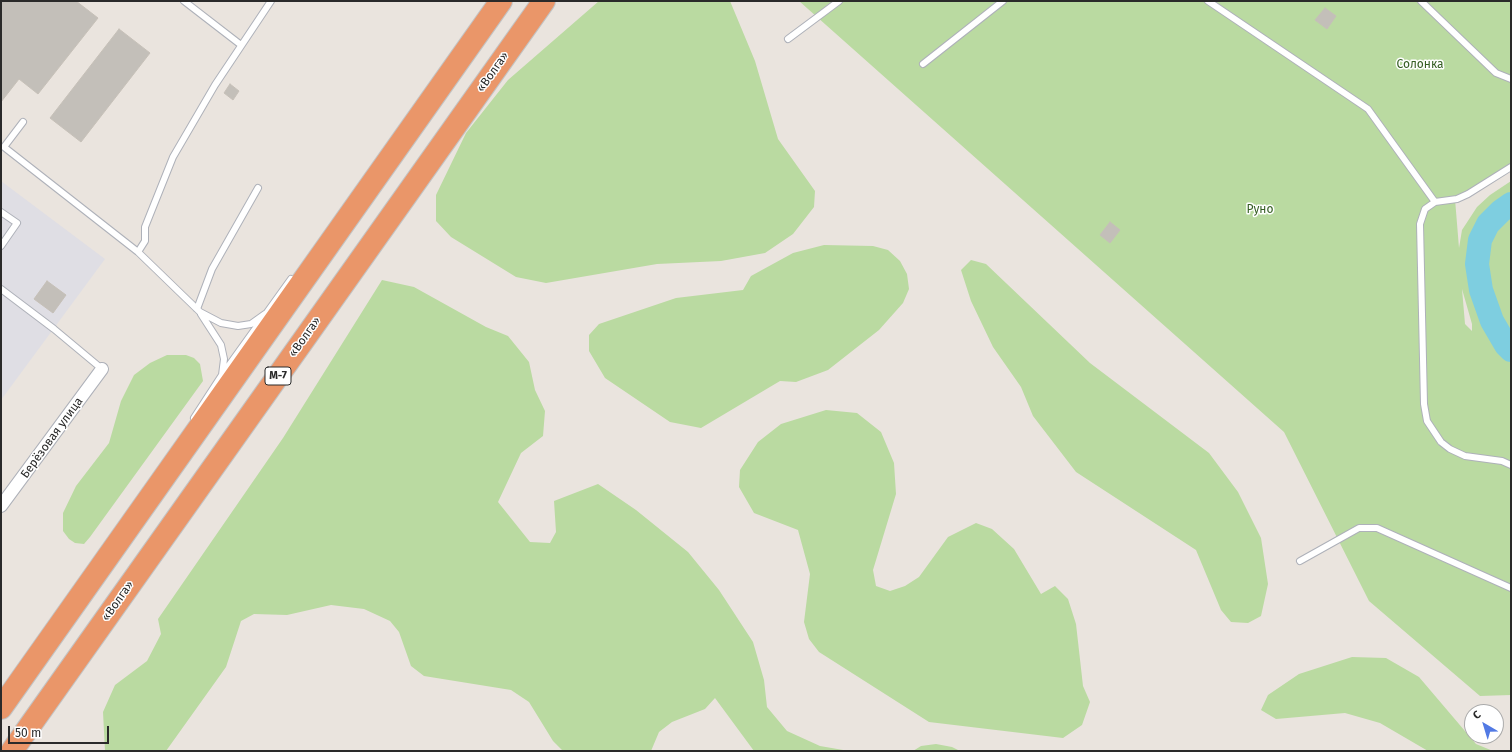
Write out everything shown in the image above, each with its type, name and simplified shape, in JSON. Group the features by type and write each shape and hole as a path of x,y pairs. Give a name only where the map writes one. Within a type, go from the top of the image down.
{"highway":[{"path":"1,708 189,437 324,251 501,1"},
{"name":"«Волга»","path":"12,751 544,1"}],"street":[{"name":"Берёзовая улица","path":"1,506 102,369"}],"lane":[{"path":"184,1 241,45"},
{"path":"138,252 145,241 145,227 173,157 215,85 271,1"},
{"path":"788,39 839,1"},
{"path":"923,64 1003,1"},
{"path":"1208,1 1368,109 1435,202"},
{"path":"1421,1 1496,73 1511,79"},
{"path":"23,122 3,148 138,252 198,311 221,345 224,359 222,375"},
{"path":"1511,167 1468,194 1457,199 1435,202 1425,209 1420,224 1424,404 1427,421 1441,442 1450,449 1464,456 1502,461 1511,465"},
{"path":"198,311 212,269 258,188"},
{"path":"1,212 17,223 1,246"},
{"path":"303,267 324,251"},
{"path":"192,421 200,406 265,314 298,272"},
{"path":"1,289 54,329 102,369"},
{"path":"198,311 221,324 238,326 251,324 265,314"},
{"path":"1300,561 1359,528 1377,528 1511,588"}],"shaded area":[{"path":"1,181 105,259 1,400"}],"green space":[{"path":"599,1 730,1 755,61 778,139 815,191 814,207 793,234 765,253 721,261 657,264 546,283 516,277 451,237 436,221 436,195 466,133 508,80"},
{"name":"Руно","path":"799,1 1511,1 1511,171 1455,199 1459,248 1462,230 1477,207 1490,195 1511,181 1511,695 1480,696 1369,601 1284,432","holes":["1462,289 1472,324 1472,331 1465,324"]},
{"path":"824,245 873,246 888,250 900,261 907,274 909,289 903,303 879,330 828,370 796,382 780,381 701,428 670,422 605,378 589,351 589,335 599,324 676,298 743,290 751,276 793,253"},
{"path":"971,260 986,264 1090,363 1209,453 1238,492 1261,538 1268,584 1261,616 1248,623 1231,622 1221,610 1196,550 1076,472 1033,416 1021,387 993,347 971,301 961,270"},
{"path":"382,280 414,287 486,327 508,336 529,362 535,390 545,411 543,436 521,453 498,502 530,542 550,543 556,532 554,501 598,484 636,510 688,552 719,590 753,642 764,680 767,707 787,731 820,746 849,751 754,751 715,698 705,709 672,722 659,732 651,751 563,751 553,741 529,702 511,690 424,676 411,666 399,632 390,621 364,609 331,605 287,615 254,614 241,621 226,667 166,751 105,751 103,712 115,685 147,661 161,634 158,619 283,438"},
{"path":"167,355 186,355 194,358 200,364 203,381 90,537 84,544 75,543 69,539 63,531 63,513 76,486 109,443 121,401 134,375 150,363"},
{"path":"826,410 857,413 881,432 894,463 896,494 873,570 876,586 890,591 905,586 919,577 948,537 976,523 992,529 1014,549 1041,594 1055,586 1068,599 1076,624 1083,686 1090,702 1082,725 1063,738 929,722 819,652 809,639 804,622 810,574 798,530 754,513 739,487 740,470 758,442 781,424"},
{"path":"1352,657 1386,658 1419,677 1464,730 1464,744 1476,744 1493,751 1428,751 1380,723 1345,713 1276,719 1261,710 1268,695 1299,674"},
{"path":"936,744 952,747 960,751 913,751 921,746"}],"building":[{"path":"1,1 76,1 98,18 38,94 19,79 1,102"},
{"path":"1325,8 1336,16 1327,29 1315,20"},
{"path":"119,29 150,53 81,142 50,118"},
{"path":"230,84 239,91 233,100 224,93"},
{"path":"1110,222 1120,230 1110,243 1100,235"},
{"path":"47,281 66,295 53,313 34,299"}],"waterway":[{"name":"Солонка","path":"1511,204 1501,211 1488,224 1480,240 1477,264 1481,290 1492,321 1506,345 1511,350"}]}
